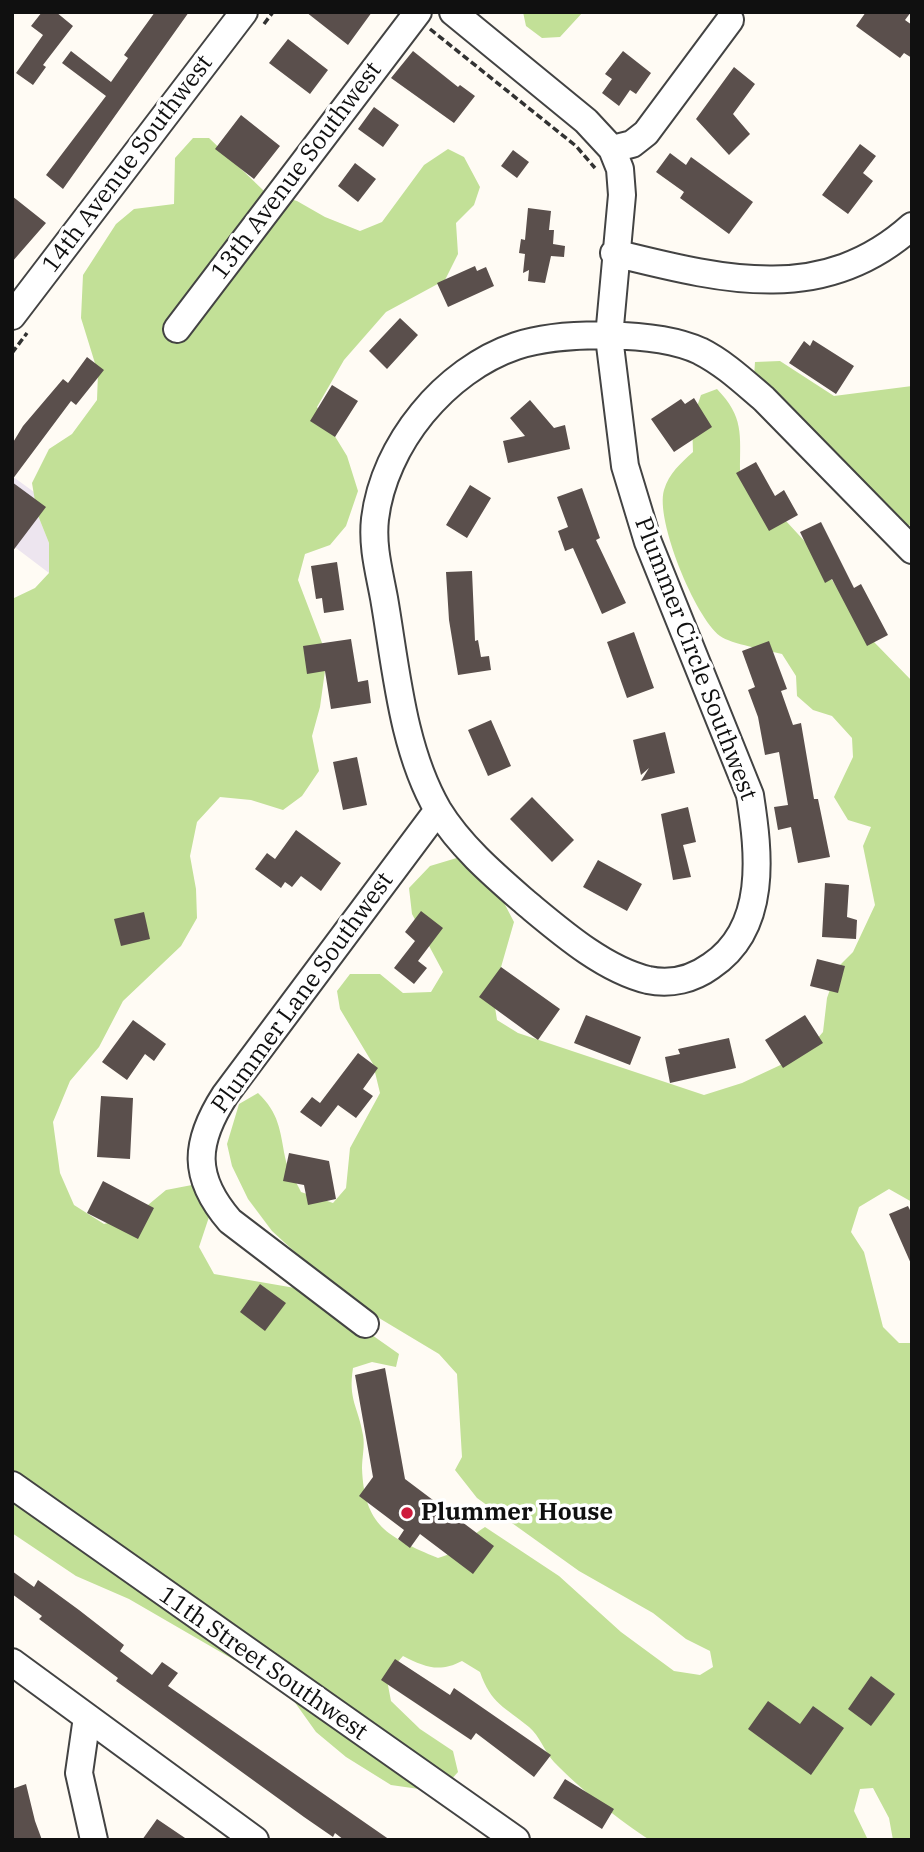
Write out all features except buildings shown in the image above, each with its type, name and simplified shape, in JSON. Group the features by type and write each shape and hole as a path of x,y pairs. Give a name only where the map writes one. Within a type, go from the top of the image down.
{"street":[{"name":"14th Avenue Southwest","path":"12,316 244,12"},
{"path":"453,12 576,112 612,149 632,144 646,133 730,20"},
{"name":"13th Avenue Southwest","path":"177,329 416,14"},
{"name":"Plummer Circle Southwest","path":"609,337 541,341 492,355 461,376 433,403 403,442 385,476 375,519 374,546 408,731 439,810 492,873 552,924 618,969 647,979 686,979 718,961 733,947 754,904 756,832 750,795 653,554 633,491 618,427 609,337 614,253 622,195 620,169 612,149"},
{"path":"614,253 683,270 732,277 768,281 804,279 853,266 880,251 912,226"},
{"path":"609,337 672,342 699,351 718,362 764,399 912,550"},
{"name":"Plummer Lane Southwest","path":"365,1324 230,1222 216,1206 203,1181 202,1139 210,1118 225,1095 439,810"},
{"name":"11th Street Southwest","path":"12,1485 516,1840"},
{"path":"12,1662 255,1840"},
{"path":"88,1717 79,1773 94,1840"}],"path":[{"path":"416,14 576,146 598,173"}],"shaded area":[{"path":"12,476 34,492 37,513 49,543 49,573 12,545"}],"green space":[{"path":"523,12 583,12 560,37 542,38 526,26"},
{"path":"193,138 209,138 264,191 297,201 325,217 360,231 382,222 424,165 448,149 464,157 480,187 474,205 456,223 458,254 445,280 386,312 344,360 317,407 347,456 358,491 346,526 330,545 305,554 298,580 327,656 320,707 312,736 319,771 302,796 283,810 251,800 220,797 197,822 190,856 196,889 197,918 181,946 123,1001 99,1047 70,1081 53,1122 60,1173 74,1205 104,1224 136,1215 166,1190 192,1185 209,1217 199,1247 214,1274 295,1288 328,1304 399,1354 396,1367 372,1362 353,1368 352,1379 353,1396 364,1439 362,1468 368,1504 382,1527 393,1536 438,1558 458,1549 485,1527 559,1576 621,1632 674,1671 700,1675 713,1667 710,1651 686,1639 653,1613 579,1571 477,1498 455,1470 462,1457 457,1374 439,1354 344,1297 272,1231 248,1199 232,1166 227,1144 239,1104 258,1093 274,1115 286,1161 301,1192 333,1203 346,1188 350,1148 380,1093 373,1064 340,1009 337,991 350,974 380,974 403,993 431,992 443,972 412,914 409,888 430,866 460,857 502,899 514,922 493,995 497,1020 518,1033 704,1095 742,1083 804,1054 823,1032 827,998 838,967 853,952 875,905 863,846 871,827 848,820 834,797 853,757 852,738 832,716 813,710 797,696 796,676 782,654 740,644 720,636 699,609 679,567 665,523 664,490 672,473 693,452 692,421 701,395 717,389 732,408 739,427 740,471 809,546 874,642 912,681 912,1202 889,1189 859,1207 851,1232 864,1252 883,1327 899,1343 912,1343 912,1840 893,1840 889,1818 873,1788 860,1789 854,1811 868,1840 650,1840 613,1814 564,1772 533,1731 494,1698 480,1672 462,1661 439,1668 403,1656 386,1675 391,1701 420,1729 453,1751 458,1772 440,1792 391,1785 346,1757 316,1732 286,1690 129,1599 76,1576 12,1533 12,599 35,588 49,573 49,543 37,513 32,483 49,449 72,434 97,400 98,373 81,318 83,275 116,224 134,209 174,204 175,158"},
{"path":"780,361 834,396 912,386 912,524 902,529 754,377 755,362"}],"place":[{"name":"Plummer House","path":"407,1513"}]}
